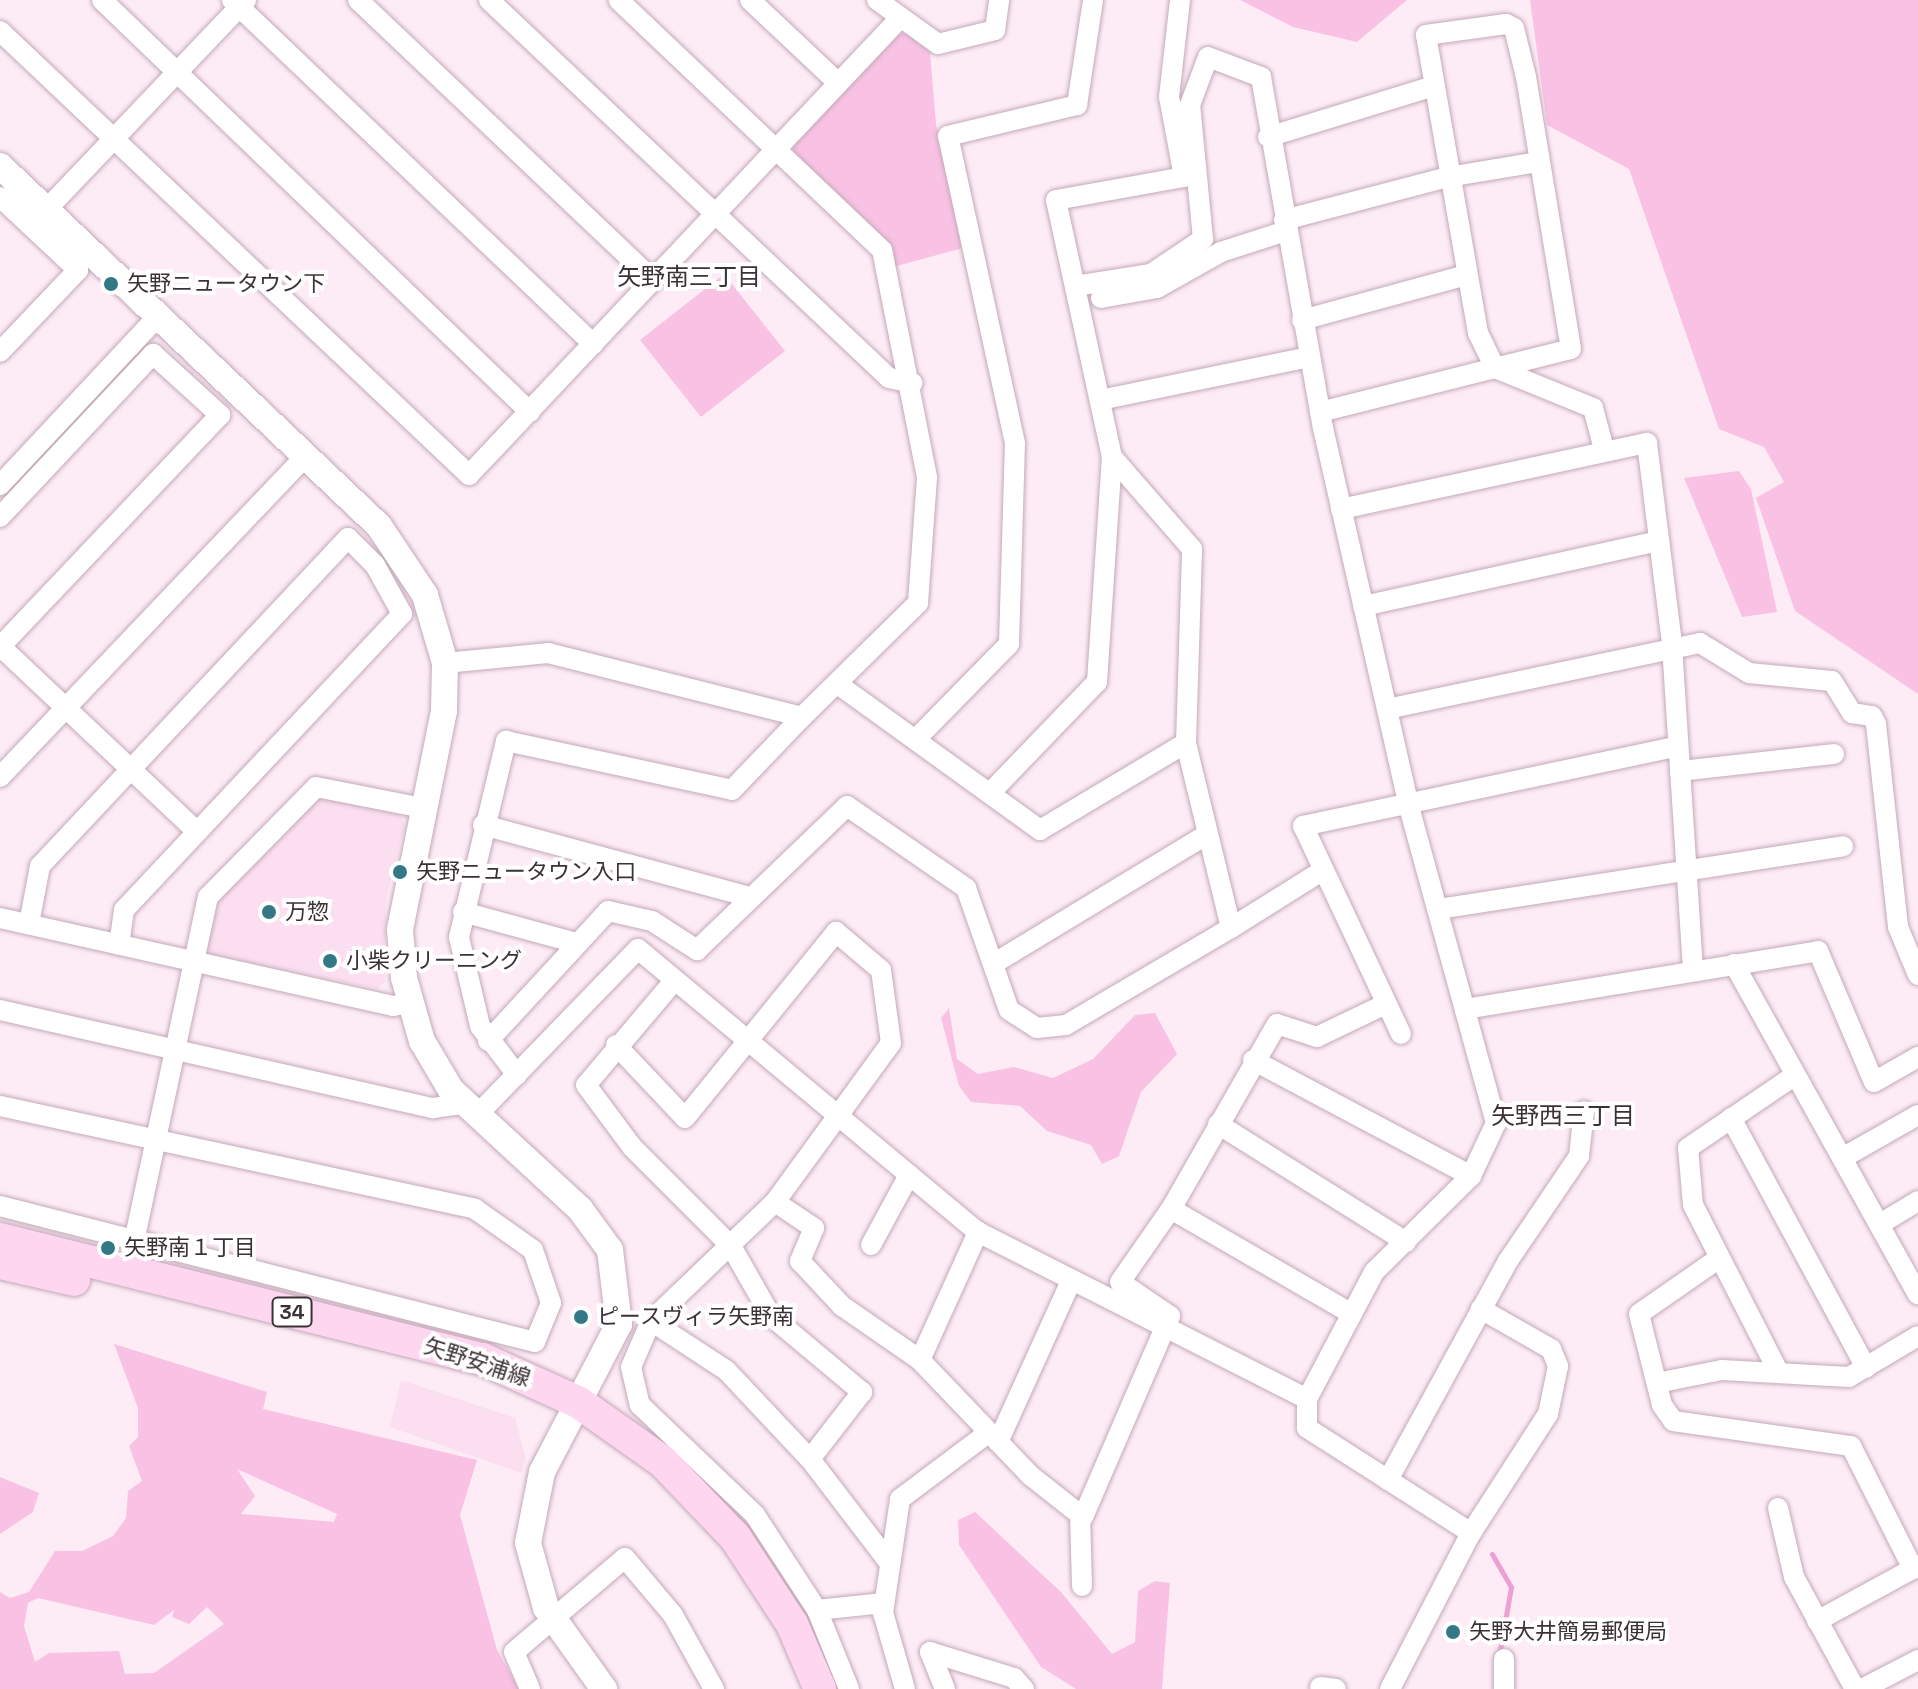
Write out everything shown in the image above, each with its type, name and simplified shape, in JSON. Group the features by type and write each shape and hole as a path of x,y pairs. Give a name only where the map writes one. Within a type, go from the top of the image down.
{"main road":[{"name":"矢野安浦線","path":"1,1262 483,1359 663,1462 735,1537 792,1624 820,1689"},
{"name":"矢野安浦線","path":"572,1411 697,1525 757,1605 798,1689"}],"street":[{"path":"102,0 530,412"},
{"path":"358,0 653,280"},
{"path":"489,0 889,378 912,383"},
{"path":"517,1075 488,1041 460,960 463,912 506,741 732,790 918,603 927,477 912,383 882,250 619,0"},
{"path":"750,0 837,82"},
{"path":"877,0 898,20 938,44 995,30 999,0"},
{"path":"917,738 1009,644 1015,443 948,136 1077,105 1093,0"},
{"path":"991,792 1097,682 1112,457 1056,200 1184,177 1169,97 1180,0"},
{"path":"46,210 178,73 239,2 593,344"},
{"path":"0,31 469,475 898,20"},
{"path":"1320,412 1495,368 1571,349 1514,28 1426,35 1448,177 1478,333 1495,368 1593,408 1604,449"},
{"path":"1075,286 1151,274 1203,239 1190,105 1208,57 1261,77 1268,137 1341,509 1409,807 1496,1123 1471,1176 1374,1272 1307,1399 1307,1428 1471,1533"},
{"path":"1268,137 1434,86"},
{"path":"1101,298 1157,288 1221,252 1285,226 1448,177 1539,162"},
{"path":"0,166 307,455 406,558 445,663 444,711 400,930 410,1003 422,1041 470,1109 580,1209 610,1250 619,1324 572,1411 536,1487 528,1543 534,1581 553,1620 604,1689"},
{"path":"0,352 78,270 4,209"},
{"path":"1302,320 1466,275"},
{"path":"0,485 157,317"},
{"path":"0,517 153,354 220,415 0,647 195,830"},
{"path":"1100,400 1309,357"},
{"path":"1341,509 1604,449 1647,443 1672,645 1693,970"},
{"path":"0,777 307,455"},
{"path":"1112,457 1192,549 1186,743 1231,928"},
{"path":"29,924 40,866 348,538 375,565 402,614 195,830 124,910 119,945"},
{"path":"1363,606 1659,541"},
{"path":"1387,709 1672,645 1700,643 1749,673 1832,681 1852,713 1872,716 1898,927 1918,975"},
{"path":"445,663 548,653 802,717"},
{"path":"839,685 917,738 1040,830 1186,743"},
{"path":"1401,1034 1303,826 1409,807 1678,746"},
{"path":"1680,771 1834,754"},
{"path":"135,1237 208,897 316,787 423,808"},
{"path":"488,1041 608,911 652,921 697,950 847,806 966,888 1009,1010 1037,1028 1066,1025 1322,871"},
{"path":"483,825 749,897"},
{"path":"993,964 1208,834"},
{"path":"1438,909 1843,846"},
{"path":"463,912 576,943"},
{"path":"0,918 393,1006 410,1003"},
{"path":"616,1045 685,1118 750,1043 836,932 881,970 891,1043 831,1116 775,1202 651,1321 631,1367 640,1405 684,1440 755,1515 817,1610 849,1689"},
{"path":"0,1010 433,1108 470,1109 517,1075 638,949 831,1116 978,1232 1070,1283 1307,1399"},
{"path":"1465,1009 1818,951 1874,1082 1918,1057"},
{"path":"1734,964 1918,1294"},
{"path":"674,981 616,1045 586,1085 632,1147 731,1246 771,1316 862,1392 810,1459"},
{"path":"1082,1586 1080,1514 1170,1316 1120,1282 1171,1209 1253,1060 1277,1024 1317,1037 1386,1004"},
{"path":"1253,1060 1471,1176"},
{"path":"1778,1371 1693,1205 1688,1148 1794,1076"},
{"path":"0,1106 493,1217 543,1265 546,1325 535,1342 135,1237 0,1206"},
{"path":"1388,1480 1481,1309 1579,1156 1584,1111"},
{"path":"1844,1157 1918,1115"},
{"path":"1731,1118 1866,1368"},
{"path":"1218,1124 1406,1242"},
{"path":"871,1245 909,1175"},
{"path":"1880,1224 1918,1201"},
{"path":"775,1202 814,1228 800,1261 842,1306 920,1360 993,1437 1080,1514"},
{"path":"1171,1209 1352,1314"},
{"path":"920,1360 978,1232"},
{"path":"1718,1259 1639,1314 1657,1383 1673,1421 1851,1446 1915,1567 1817,1621"},
{"path":"905,1689 884,1603 888,1561 900,1499 993,1437 1070,1283"},
{"path":"1390,1689 1471,1533 1548,1414 1558,1366 1551,1349 1481,1309"},
{"path":"651,1321 726,1370 810,1459 888,1561"},
{"path":"1657,1383 1722,1370 1849,1377 1918,1336"},
{"path":"1778,1508 1794,1577 1855,1689"},
{"path":"530,1689 514,1652 625,1558 673,1615 714,1689"},
{"path":"817,1610 884,1603"},
{"path":"895,1650 921,1689"},
{"path":"945,1689 930,1652 1014,1678 1024,1689"},
{"path":"1504,1659 1504,1689"},
{"path":"1862,1689 1918,1660"}],"shaded area":[{"path":"1240,0 1407,0 1357,42 1293,27"},
{"path":"1530,0 1918,0 1918,694 1795,611 1756,498 1784,482 1764,447 1719,429 1629,169 1547,125"},
{"path":"897,34 908,34 930,52 936,124 963,248 893,267 866,221 794,153 793,142"},
{"path":"724,274 785,351 701,417 640,340"},
{"path":"1739,471 1751,489 1777,612 1742,617 1684,478"},
{"path":"321,795 397,812 405,824 386,899 385,981 378,989 211,955 205,944 221,893"},
{"path":"949,1008 957,1059 978,1074 1014,1067 1053,1078 1093,1059 1135,1015 1155,1013 1177,1054 1141,1092 1119,1156 1102,1164 1091,1145 1047,1131 1020,1106 971,1102 959,1086 941,1018"},
{"path":"114,1344 267,1392 263,1409 477,1460 460,1515 497,1650 519,1689 0,1689 0,1592 10,1598 29,1592 55,1551 82,1551 113,1536 126,1518 128,1491 142,1481 129,1446 138,1437 138,1408","holes":["237,1469 337,1514 334,1522 241,1514 255,1496","38,1598 154,1625 174,1610 172,1617 189,1624 207,1607 224,1624 154,1673 125,1674 119,1651 49,1653 35,1662 24,1626 28,1603"]},
{"path":"401,1380 515,1418 526,1459 521,1473 390,1427"},
{"path":"0,1477 39,1493 33,1512 0,1534"},
{"path":"975,1512 1061,1592 1112,1654 1135,1642 1138,1591 1155,1581 1170,1583 1162,1689 1076,1689 1041,1667 959,1545 958,1520"}],"waterway":[{"path":"1492,1554 1511,1587 1499,1655"}],"place":[{"name":"矢野ニュータウン下","path":"111,284"},
{"name":"矢野ニュータウン入口","path":"400,872"},
{"name":"万惣","path":"269,912"},
{"name":"小柴クリーニング","path":"330,961"},
{"name":"矢野南１丁目","path":"108,1248"},
{"name":"ピースヴィラ矢野南","path":"581,1317"},
{"name":"矢野大井簡易郵便局","path":"1453,1632"}],"district":[{"name":"矢野南三丁目","path":"689,277"},
{"name":"矢野西三丁目","path":"1563,1116"}]}
